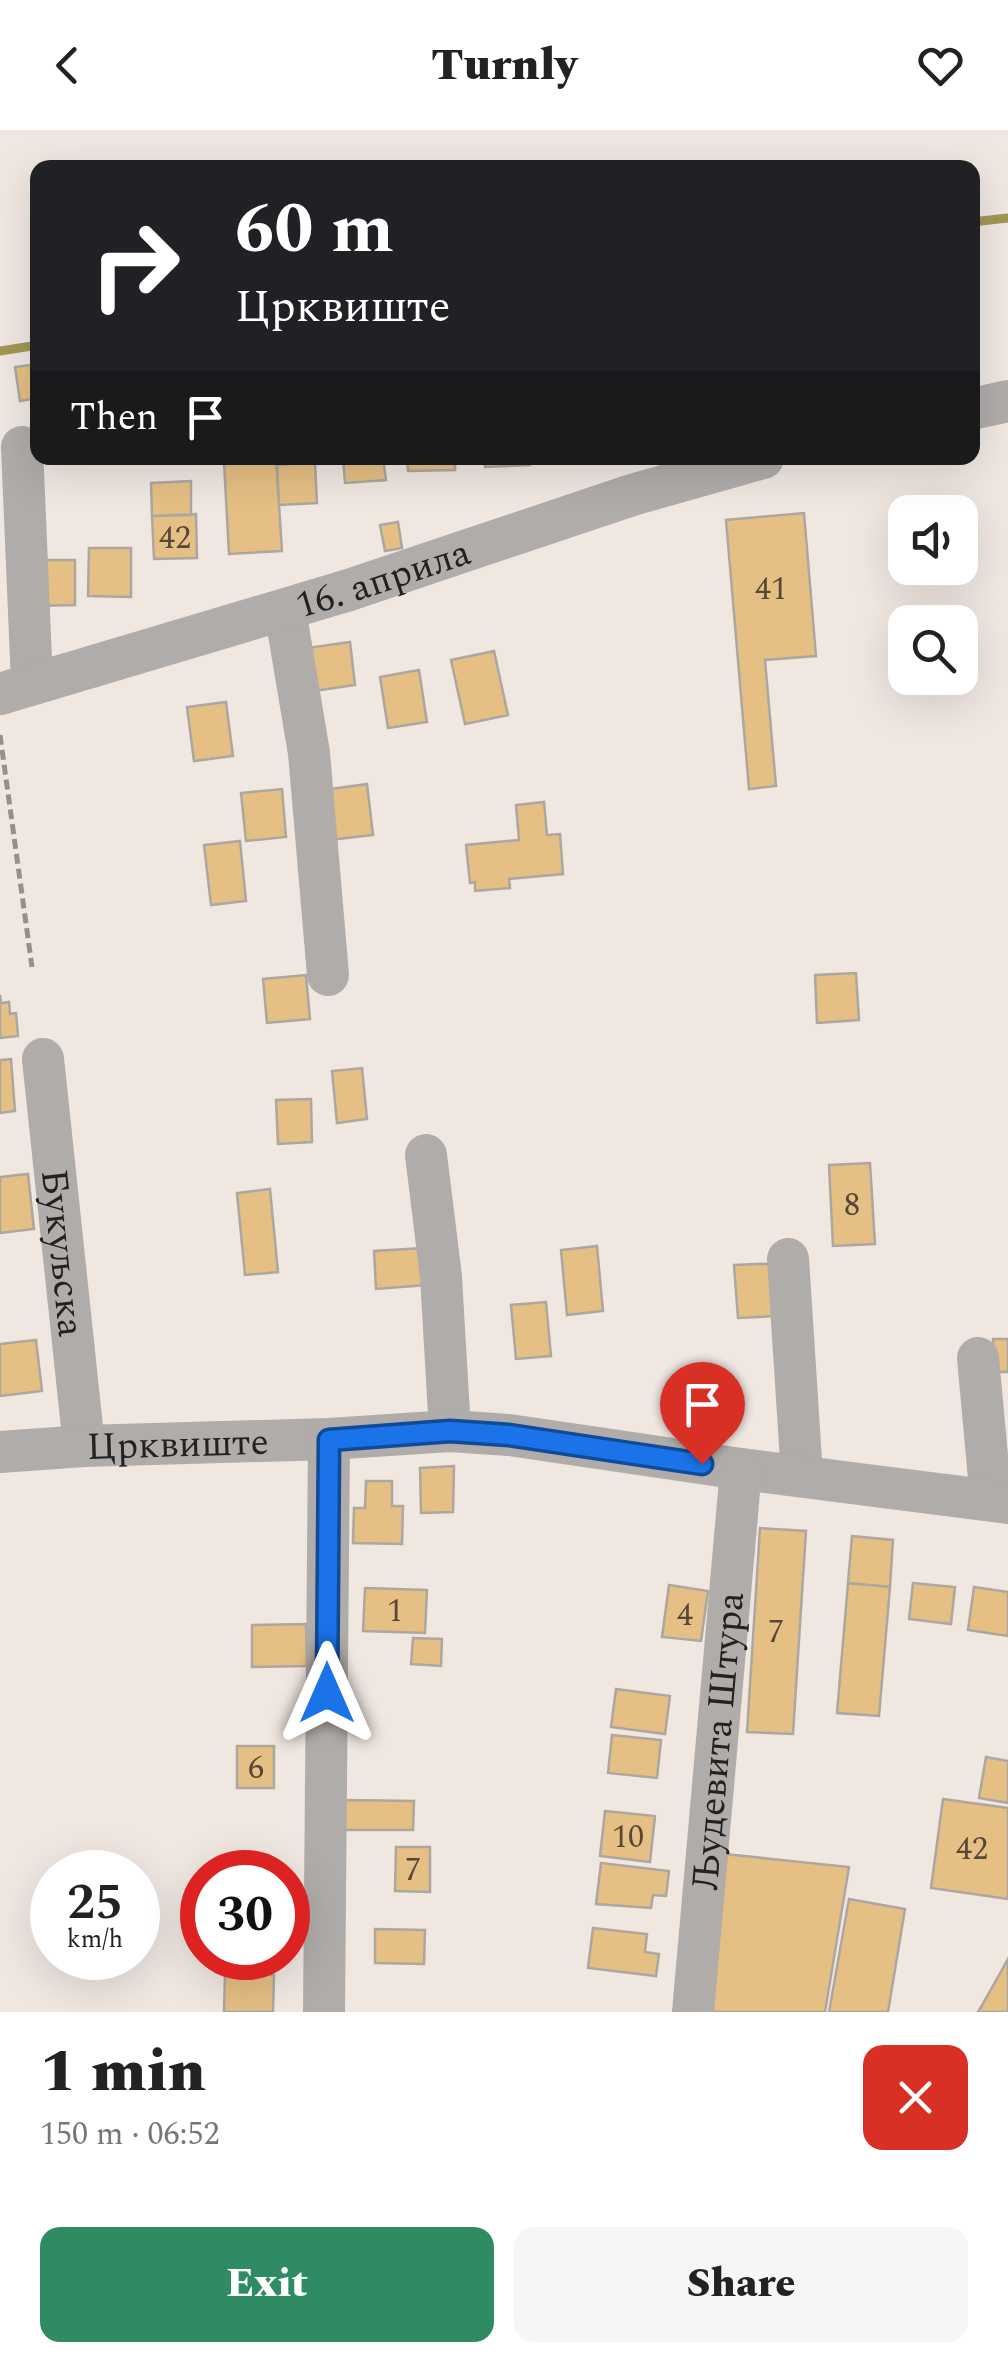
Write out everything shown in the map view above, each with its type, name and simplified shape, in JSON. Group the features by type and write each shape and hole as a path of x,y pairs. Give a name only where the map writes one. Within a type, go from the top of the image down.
{"street":[{"path":"980,407 1008,401"},
{"path":"16,688 22,447"},
{"name":"16. априла","path":"16,688 285,610 650,489 737,465"},
{"path":"285,610 309,754 328,975"},
{"name":"Букуљска","path":"43,1059 84,1446"},
{"path":"426,1155 441,1276 450,1431"},
{"path":"788,1258 802,1476"},
{"path":"978,1358 999,1501"},
{"name":"Црквиште","path":"0,1452 329,1440 450,1431 509,1435 999,1501"},
{"path":"324,2012 329,1440"},
{"name":"Људевита Штура","path":"694,2012 741,1469"}],"path":[{"path":"0,735 32,967"}],"building":[{"path":"30,365 30,399 20,401 15,367"},
{"path":"224,465 276,465 282,551 229,554"},
{"path":"277,465 315,465 317,503 279,505"},
{"path":"344,465 384,465 386,480 345,483"},
{"path":"408,465 455,465 455,470 408,471"},
{"path":"191,481 191,515 152,516 151,483"},
{"path":"804,513 816,656 765,660 776,786 749,789 726,520"},
{"path":"196,514 197,558 154,559 152,516"},
{"path":"398,522 402,548 385,551 380,525"},
{"path":"89,548 131,548 131,597 88,596"},
{"path":"35,560 75,560 75,605 35,606"},
{"path":"350,642 355,685 314,691 308,648"},
{"path":"494,651 508,715 465,724 451,660"},
{"path":"419,670 427,722 388,728 380,677"},
{"path":"226,702 233,756 194,761 187,707"},
{"path":"367,784 373,835 329,840 323,790"},
{"path":"282,789 286,837 246,841 241,793"},
{"path":"544,802 547,835 560,834 563,874 509,879 510,888 475,891 475,882 470,883 466,845 519,840 516,805"},
{"path":"240,841 246,901 211,905 204,845"},
{"path":"856,973 859,1020 817,1023 815,975"},
{"path":"306,975 310,1019 267,1023 263,979"},
{"path":"0,995 1,1003 9,1002 10,1014 16,1013 18,1036 0,1038"},
{"path":"11,1059 15,1111 0,1113 0,1060"},
{"path":"362,1068 367,1119 337,1123 332,1071"},
{"path":"311,1099 312,1142 278,1144 276,1100"},
{"path":"870,1163 875,1244 833,1246 829,1165"},
{"path":"28,1174 34,1229 0,1233 0,1177"},
{"path":"270,1189 278,1272 245,1275 237,1193"},
{"path":"597,1246 603,1311 567,1315 561,1250"},
{"path":"423,1248 426,1285 376,1289 374,1251"},
{"path":"784,1263 779,1316 738,1318 734,1265"},
{"path":"546,1302 551,1356 516,1359 511,1305"},
{"path":"993,1339 1008,1339 1008,1372 994,1372"},
{"path":"36,1340 42,1391 0,1396 0,1344"},
{"path":"454,1466 453,1512 421,1513 420,1468"},
{"path":"366,1481 392,1481 392,1506 403,1506 402,1544 353,1543 354,1508 365,1508"},
{"path":"760,1528 806,1531 793,1734 747,1732"},
{"path":"852,1536 893,1540 890,1587 848,1583"},
{"path":"848,1583 890,1587 879,1716 837,1713"},
{"path":"913,1583 955,1587 951,1624 909,1619"},
{"path":"669,1585 708,1591 701,1641 662,1637"},
{"path":"974,1587 1008,1592 1008,1636 968,1630"},
{"path":"365,1588 427,1590 425,1633 363,1631"},
{"path":"306,1624 307,1666 252,1667 252,1625"},
{"path":"413,1638 442,1639 441,1666 411,1664"},
{"path":"616,1689 670,1696 665,1734 611,1727"},
{"path":"612,1735 661,1740 657,1778 608,1773"},
{"path":"237,1746 274,1746 274,1788 237,1788"},
{"path":"986,1757 1008,1761 1008,1803 979,1798"},
{"path":"943,1799 1008,1808 1008,1899 931,1888"},
{"path":"344,1800 414,1801 413,1830 344,1830"},
{"path":"605,1811 655,1816 650,1862 600,1856"},
{"path":"396,1847 430,1847 430,1892 395,1891"},
{"path":"715,1853 849,1867 825,2012 702,2012"},
{"path":"601,1863 669,1871 666,1896 653,1895 651,1908 596,1904"},
{"path":"849,1899 905,1909 888,2012 829,2012"},
{"path":"593,1928 647,1934 645,1952 659,1954 656,1976 588,1968"},
{"path":"375,1929 425,1930 424,1964 375,1963"},
{"path":"1008,1959 1008,2012 978,2012 981,2007"},
{"path":"225,1980 274,1980 273,2012 224,2012"}],"waterway":[{"path":"980,221 1008,218"},
{"path":"0,351 30,346"}],"route":[{"path":"327,1693 329,1440 450,1431 509,1435 702,1464"}]}
